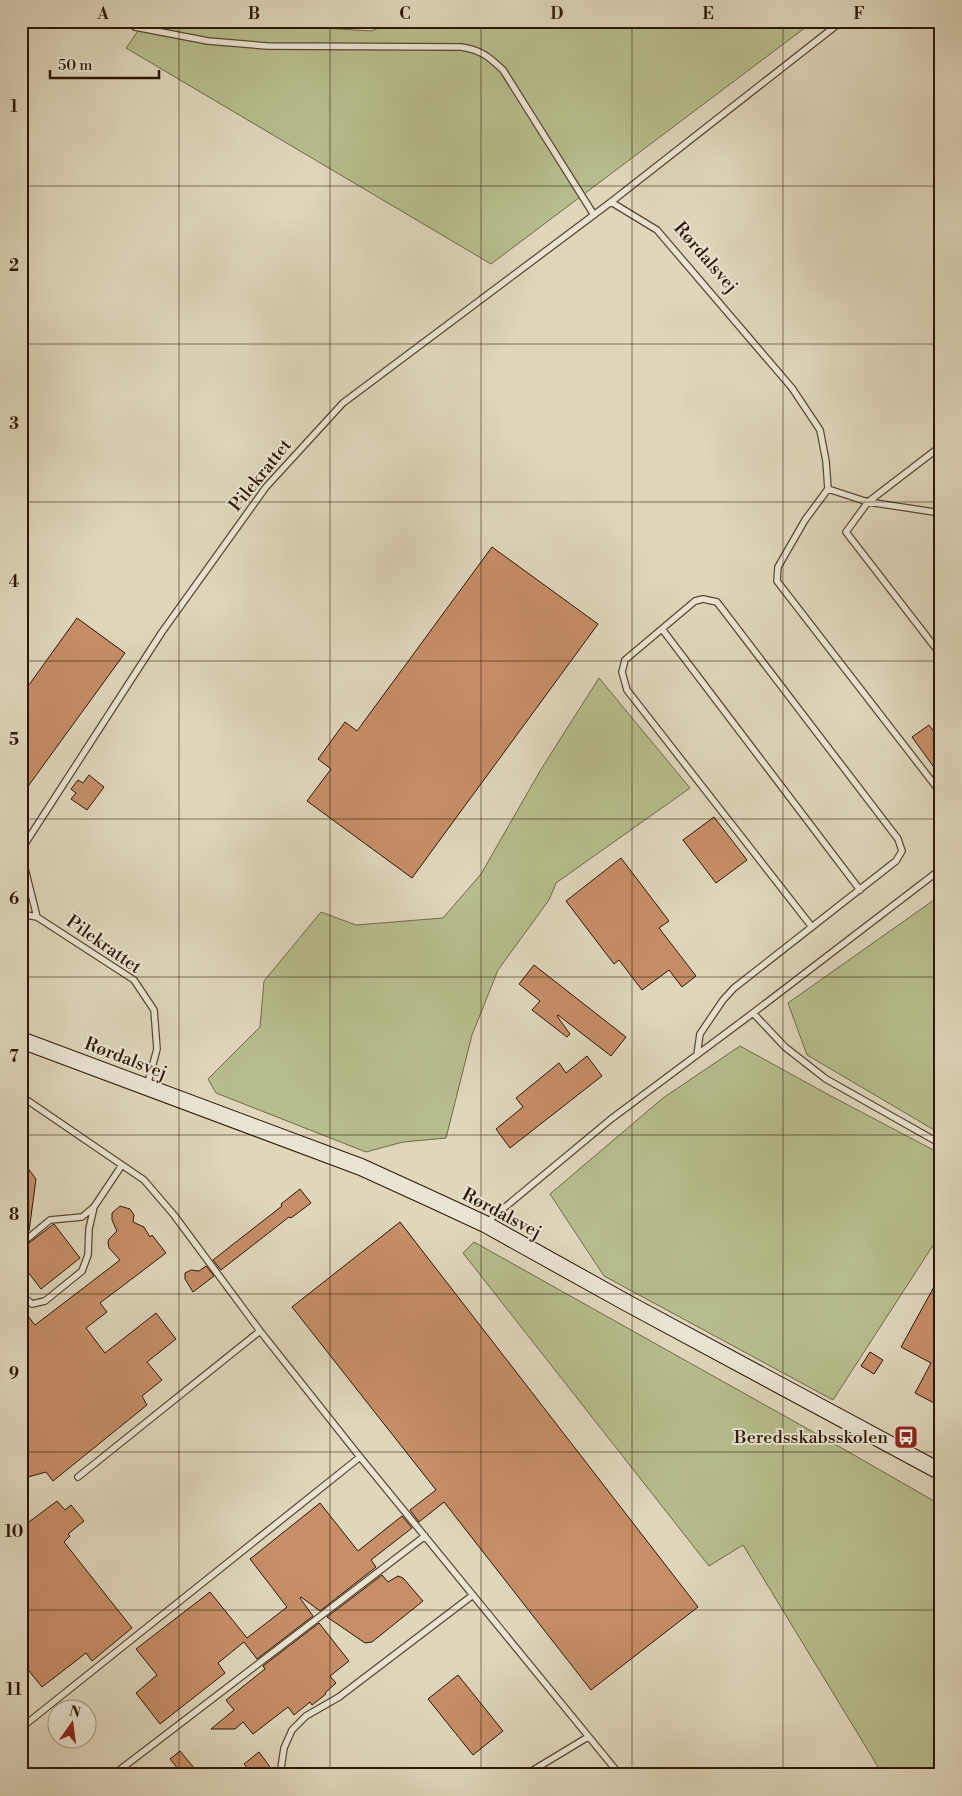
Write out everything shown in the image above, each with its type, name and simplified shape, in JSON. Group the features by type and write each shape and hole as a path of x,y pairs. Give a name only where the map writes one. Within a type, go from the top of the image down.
{"street":[{"name":"Rørdalsvej","path":"21,1040 361,1168 485,1224 635,1308 941,1472"}],"lane":[{"path":"611,202 842,21"},
{"path":"135,27 208,41 267,46 461,47 476,50 488,56 503,70 594,215"},
{"name":"Pilekrattet","path":"37,917 21,852 162,632 266,487 343,403 611,202"},
{"name":"Rørdalsvej","path":"611,202 657,230 792,388 820,430 826,461 828,489"},
{"path":"941,446 868,502 846,532 941,655"},
{"path":"941,512 868,502 828,489 805,520 778,566 777,581 941,793"},
{"path":"697,1055 700,1034 723,1000 734,988 860,890 896,861 902,851 898,838 717,602 704,599 695,601 625,660 622,672 627,690 812,927"},
{"path":"662,629 860,890"},
{"path":"485,1224 610,1120 941,869"},
{"name":"Pilekrattet","path":"21,914 37,917 134,980 154,1010 157,1049 147,1088"},
{"path":"753,1013 784,1047 826,1079 941,1144"},
{"path":"21,1096 144,1180 174,1215 260,1331 360,1457 620,1775"},
{"path":"21,1244 50,1220 82,1217 94,1207 122,1165"},
{"path":"21,1295 32,1304 45,1301 82,1271 88,1255 89,1229 94,1207"},
{"path":"78,1477 260,1331"},
{"path":"21,1728 360,1457"},
{"path":"113,1775 425,1536"},
{"path":"280,1775 284,1748 292,1730 306,1716 339,1697 473,1595"},
{"path":"525,1775 588,1737"},
{"path":"21,1767 24,1775"}],"green space":[{"path":"145,21 210,21 371,31 397,21 814,21 491,264 126,48"},
{"path":"599,678 690,788 556,883 549,900 498,970 472,1035 446,1138 403,1142 366,1152 216,1093 208,1079 260,1027 264,981 321,912 356,925 443,918 481,874 540,771"},
{"path":"941,895 941,1134 807,1055 788,1003"},
{"path":"740,1046 941,1154 941,1233 833,1400 604,1276 550,1194 663,1098"},
{"path":"474,1242 941,1505 941,1775 883,1775 743,1545 709,1566 463,1253"}],"building":[{"path":"492,547 598,624 412,878 307,801 331,769 318,759 345,722 357,731"},
{"path":"77,618 125,653 21,796 21,696"},
{"path":"929,725 941,741 941,777 912,737"},
{"path":"89,775 104,787 87,810 71,799 76,793 71,789 78,780 83,783"},
{"path":"714,817 747,860 716,883 683,840"},
{"path":"621,858 669,921 659,928 696,976 682,987 669,970 642,990 619,960 614,964 566,901"},
{"path":"534,965 626,1037 611,1056 558,1015 570,1034 567,1037 532,1010 540,1001 519,984"},
{"path":"587,1056 602,1076 510,1148 496,1129 523,1107 516,1098 559,1063 566,1073"},
{"path":"21,1159 36,1179 29,1231 23,1236 21,1236"},
{"path":"300,1189 311,1203 291,1218 289,1217 221,1270 213,1260 282,1206 281,1204"},
{"path":"120,1206 130,1209 134,1215 133,1222 144,1227 150,1237 152,1235 166,1253 100,1303 107,1312 86,1328 105,1353 156,1313 176,1339 147,1362 162,1380 142,1396 147,1405 53,1481 46,1472 21,1479 21,1307 35,1325 120,1260 109,1248 108,1243 109,1239 117,1231 112,1220 112,1213"},
{"path":"400,1222 698,1607 591,1690 444,1502 419,1522 410,1510 436,1490 292,1307"},
{"path":"54,1224 80,1258 41,1289 21,1263 21,1249"},
{"path":"206,1266 214,1276 193,1292 185,1279 185,1273 191,1270 199,1271"},
{"path":"941,1274 941,1319 933,1334 941,1338 941,1390 934,1403 915,1393 931,1363 901,1347"},
{"path":"870,1352 883,1360 874,1374 861,1366"},
{"path":"57,1501 65,1510 71,1505 84,1521 68,1534 70,1536 64,1542 132,1628 92,1661 86,1653 42,1687 29,1671 21,1672 21,1528"},
{"path":"320,1503 358,1551 402,1516 412,1528 371,1560 376,1567 320,1611 301,1597 313,1616 257,1659 244,1642 218,1663 225,1673 160,1724 136,1693 157,1675 136,1649 210,1592 247,1638 287,1607 250,1559"},
{"path":"382,1575 388,1582 398,1576 403,1578 423,1601 372,1642 365,1643 327,1617"},
{"path":"319,1623 349,1661 330,1676 336,1683 326,1694 312,1705 310,1702 294,1715 288,1707 253,1734 243,1722 235,1729 211,1729 234,1710 226,1700 265,1669 263,1666"},
{"path":"458,1675 503,1731 473,1755 428,1699"},
{"path":"180,1751 200,1775 183,1775 170,1759"},
{"path":"259,1752 275,1775 253,1775 244,1764"}],"place":[{"name":"Beredsskabsskolen","path":"906,1437"}]}
